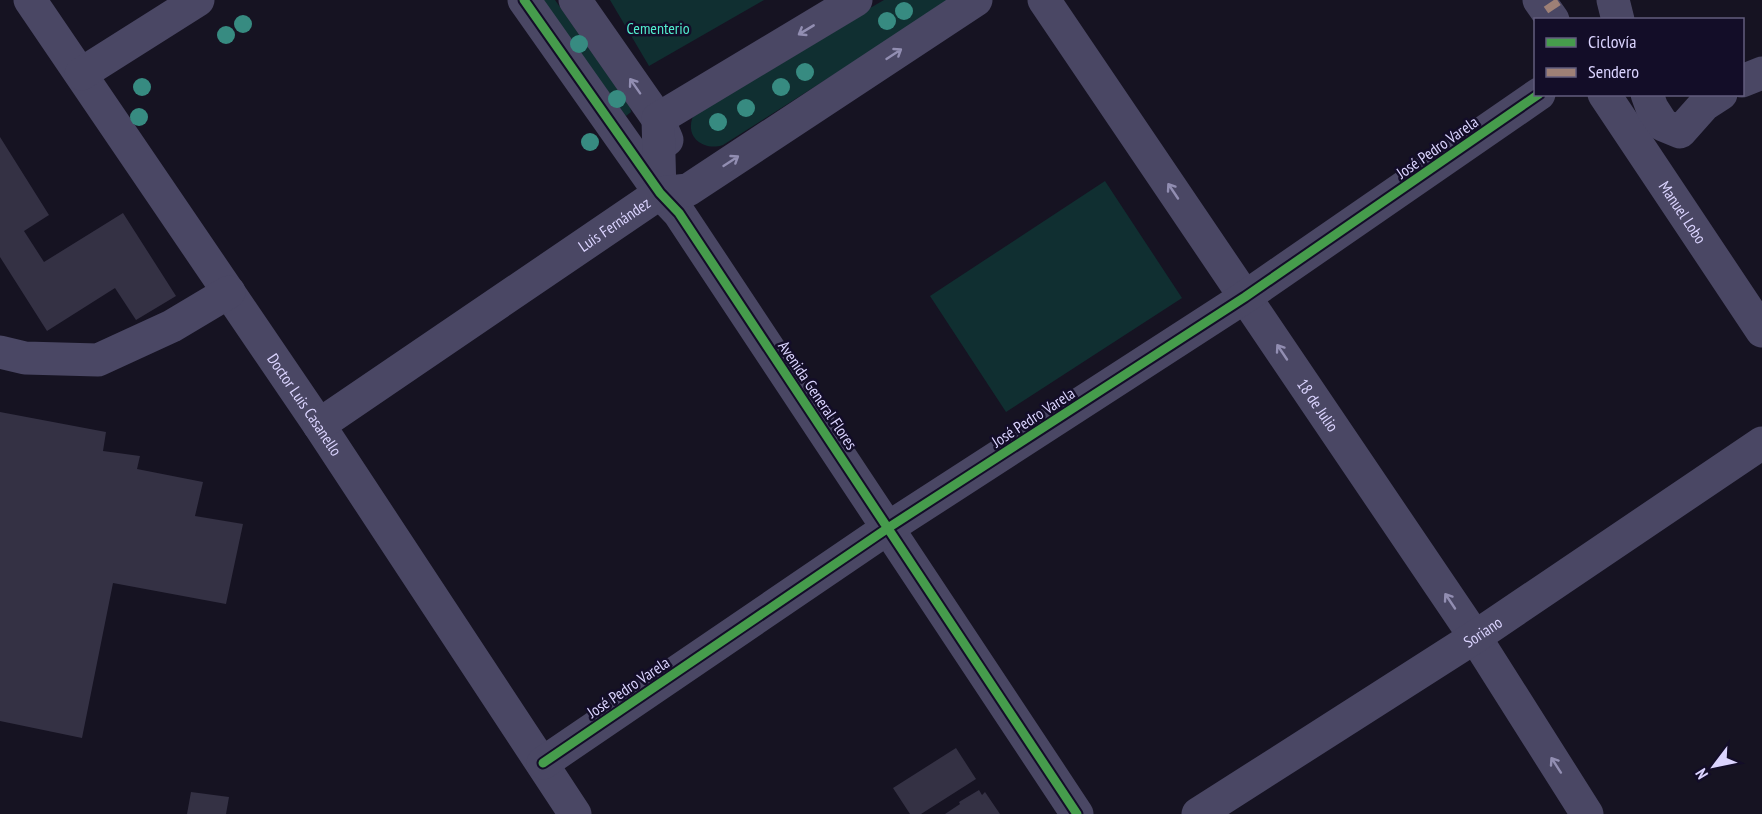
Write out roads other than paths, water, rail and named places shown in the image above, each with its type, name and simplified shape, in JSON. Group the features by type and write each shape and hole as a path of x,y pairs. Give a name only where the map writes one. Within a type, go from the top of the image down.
{"street":[{"name":"Doctor Luis Casanello","path":"30,0 319,425 575,814"},
{"path":"81,74 198,0"},
{"name":"Avenida General Flores","path":"524,0 676,199 888,528 1077,814"},
{"path":"575,0 658,119 676,199"},
{"path":"658,119 856,0"},
{"name":"Luis Fernández","path":"319,425 676,199 975,0"},
{"name":"18 de Julio","path":"1044,0 1475,637 1587,814"},
{"path":"1539,0 1552,18"},
{"path":"1613,0 1618,18"},
{"path":"1744,81 1762,73"},
{"name":"José Pedro Varela","path":"543,763 888,528 1245,297 1536,96"},
{"name":"Manuel Lobo","path":"1605,96 1762,331"},
{"path":"1648,96 1652,108 1663,125 1680,132 1704,105 1717,96"},
{"path":"0,352 25,358 98,360 172,326 229,292"},
{"name":"Soriano","path":"1198,814 1475,637 1762,443"}],"park label":[{"name":"Cementerio","path":"658,28"}]}
